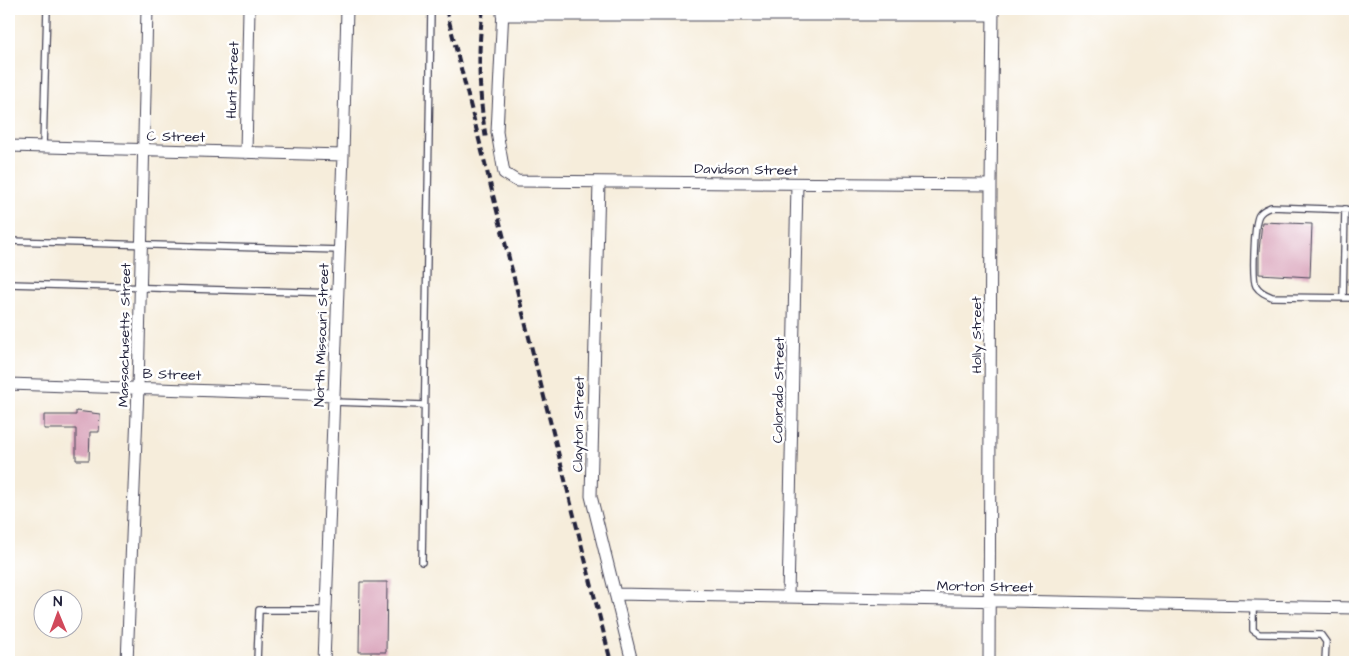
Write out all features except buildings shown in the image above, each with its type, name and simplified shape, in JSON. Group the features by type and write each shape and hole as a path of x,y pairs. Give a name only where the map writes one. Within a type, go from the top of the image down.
{"street":[{"name":"Massachusetts Street","path":"127,662 138,388 147,9"},
{"name":"Hunt Street","path":"246,152 249,9"},
{"name":"North Missouri Street","path":"324,662 347,9"},
{"path":"503,12 993,12"},
{"name":"Davidson Street","path":"503,12 497,132 504,173 517,181 991,185"},
{"name":"Holly Street","path":"989,662 991,602 993,12"},
{"name":"C Street","path":"9,146 343,155"},
{"name":"Clayton Street","path":"599,182 591,496 632,662"},
{"name":"Colorado Street","path":"788,596 797,184"},
{"name":"B Street","path":"9,384 138,388 334,398"},
{"name":"Morton Street","path":"615,594 1355,608"}],"lane":[{"path":"43,147 47,9"},
{"path":"422,562 431,9"},
{"path":"1355,210 1271,207 1263,210 1254,227 1255,284 1262,293 1272,297 1355,298"},
{"path":"1343,298 1345,209"},
{"path":"9,241 340,250"},
{"path":"9,284 338,293"},
{"path":"334,398 424,406"},
{"path":"1253,606 1253,630 1259,634 1321,636 1326,642 1325,662"},
{"path":"257,662 259,610 326,610"}],"railway":[{"path":"446,9 611,662"},
{"path":"483,9 480,41 480,74 486,139"}]}
